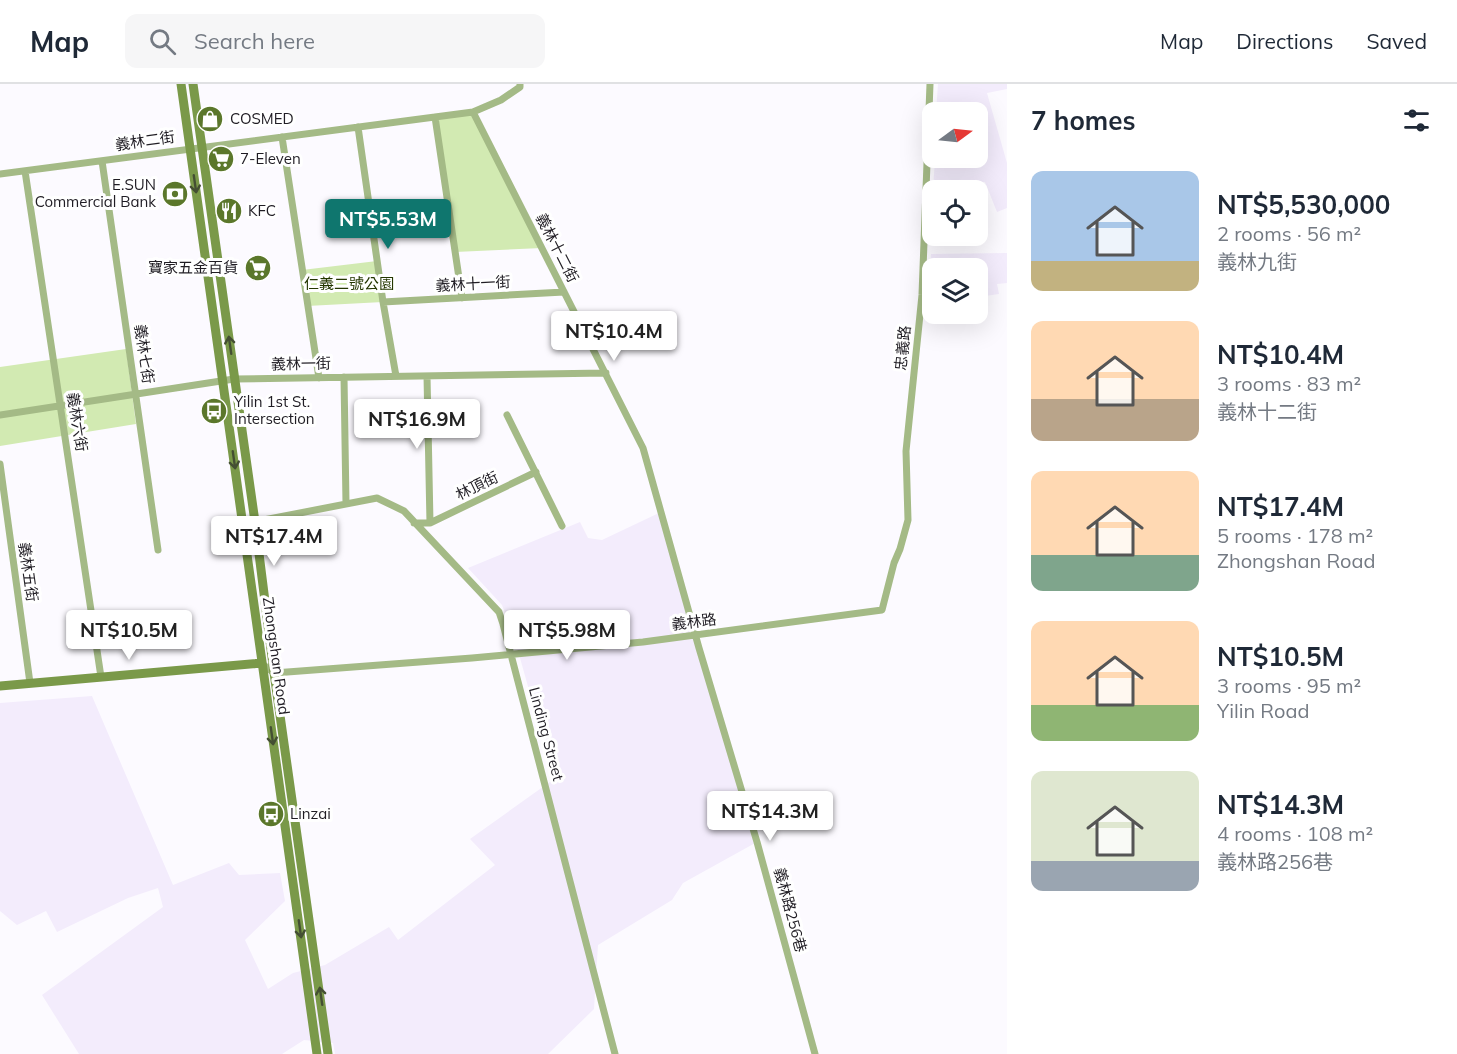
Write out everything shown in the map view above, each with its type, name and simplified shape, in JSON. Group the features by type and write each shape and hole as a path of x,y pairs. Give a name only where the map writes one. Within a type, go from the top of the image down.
{"main road":[{"name":"Zhongshan Road","path":"181,84 317,1054"},
{"name":"Zhongshan Road","path":"193,84 328,1054"},
{"path":"0,686 261,663"}],"street":[{"name":"義林二街","path":"0,174 473,112 501,100 520,87 520,84"},
{"name":"忠義路","path":"882,610 908,520 906,451 922,294 930,84"},
{"name":"義林十二街","path":"473,112 643,448 696,636"},
{"path":"435,117 462,298"},
{"path":"358,127 396,376"},
{"path":"282,137 320,378"},
{"name":"義林七街","path":"102,161 159,550"},
{"name":"義林六街","path":"25,171 101,677"},
{"name":"義林十一街","path":"383,302 564,292"},
{"name":"義林一街","path":"0,415 234,379 606,373"},
{"path":"427,376 430,523"},
{"path":"344,377 346,504"},
{"path":"507,415 562,526"},
{"name":"義林五街","path":"0,464 30,683"},
{"name":"林頂街","path":"414,523 430,523 536,472"},
{"name":"Linding Street","path":"243,524 377,498 404,511 499,612 615,1054"},
{"name":"義林路","path":"274,672 511,654 696,636 882,610"},
{"name":"義林路256巷","path":"696,636 757,842 815,1054"},
{"path":"261,663 274,672"}],"shaded area":[{"path":"938,84 1007,84 1007,89 987,93 1007,163 1007,208 997,212 988,190 988,180 934,180 934,168 988,168 988,102 937,102"},
{"path":"1007,253 1007,283 997,284 999,294 988,296 988,258 931,258 931,254"},
{"path":"661,512 757,842 683,883 672,900 598,945 594,1009 548,1054 335,1054 333,1043 304,1040 282,1054 79,1054 42,995 163,907 158,888 128,898 57,932 46,911 17,925 0,911 0,703 92,696 173,885 229,863 239,875 280,873 285,901 245,940 268,989 293,973 325,965 389,927 398,940 495,865 470,839 554,779 513,633 502,605 468,568 580,522 588,538 602,540"}],"green space":[{"path":"473,112 542,248 455,252 435,117"},
{"name":"仁義二號公園","path":"377,261 383,302 307,306 302,270"},
{"path":"126,349 136,424 0,446 0,367"}],"place":[{"name":"COSMED","path":"210,119"},
{"name":"7-Eleven","path":"221,159"},
{"name":"E.SUN Commercial Bank","path":"175,194"},
{"name":"KFC","path":"229,211"},
{"name":"寶家五金百貨","path":"258,268"},
{"name":"Yilin 1st St. Intersection","path":"214,411"},
{"name":"Linzai","path":"271,814"}]}
